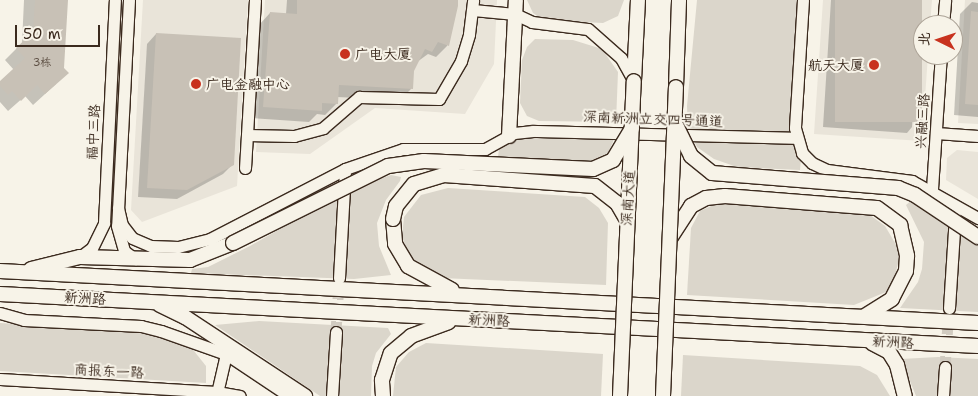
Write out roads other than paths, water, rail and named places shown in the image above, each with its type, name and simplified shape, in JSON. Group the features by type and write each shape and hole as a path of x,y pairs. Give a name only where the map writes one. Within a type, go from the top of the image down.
{"main road":[{"path":"509,136 516,0"},
{"name":"深南大道","path":"620,396 638,1"},
{"path":"663,396 680,3"},
{"path":"675,123 691,156 712,173 898,188 915,195 978,237"},
{"path":"15,272 80,257 190,260 233,244 388,166 424,161 592,169 613,160 632,128"},
{"path":"460,294 421,276 408,266 395,244 392,219 396,206 414,184 444,175 595,186 617,203 627,220"},
{"path":"671,237 686,212 706,198 725,196 866,205 890,215 900,225 907,256 906,272 892,299 863,317"},
{"name":"新洲路","path":"0,271 978,323"},
{"name":"新洲路","path":"0,294 978,346"},
{"path":"150,302 185,317 227,349 305,396"},
{"path":"383,396 382,380 391,353 402,341 425,329 458,319"},
{"path":"862,340 889,352 897,366 905,396"}],"street":[{"name":"福中三路","path":"80,257 92,248 104,223 115,0"},
{"name":"福中三路","path":"129,0 118,208 119,238 124,251 134,259"},
{"path":"245,168 254,0"},
{"path":"803,0 796,138 802,153 819,167 899,177 932,190 978,218"},
{"path":"943,15 944,0"},
{"path":"247,135 294,136 323,128 359,97 439,98 461,61 473,5 515,14 532,22 588,30 621,58 634,81"},
{"name":"兴融三路","path":"932,190 940,65"},
{"name":"深南新洲立交四号通道","path":"118,208 125,231 137,242 159,246 188,246 210,239 346,169 403,149 485,149 509,136 533,131 796,138"},
{"path":"936,133 978,136"},
{"path":"339,278 346,169"},
{"path":"949,308 956,204"},
{"path":"0,313 24,320 141,326 227,349 290,396"},
{"path":"332,396 336,332"},
{"path":"217,392 227,349"},
{"path":"943,396 945,366"},
{"name":"商报东一路","path":"0,379 217,392 240,396"}],"tunnel":[{"path":"336,332 339,282"},
{"path":"945,367 949,308"}],"place":[{"name":"广电大厦","path":"345,54"},
{"name":"航天大厦","path":"874,65"},
{"name":"广电金融中心","path":"196,84"}]}
